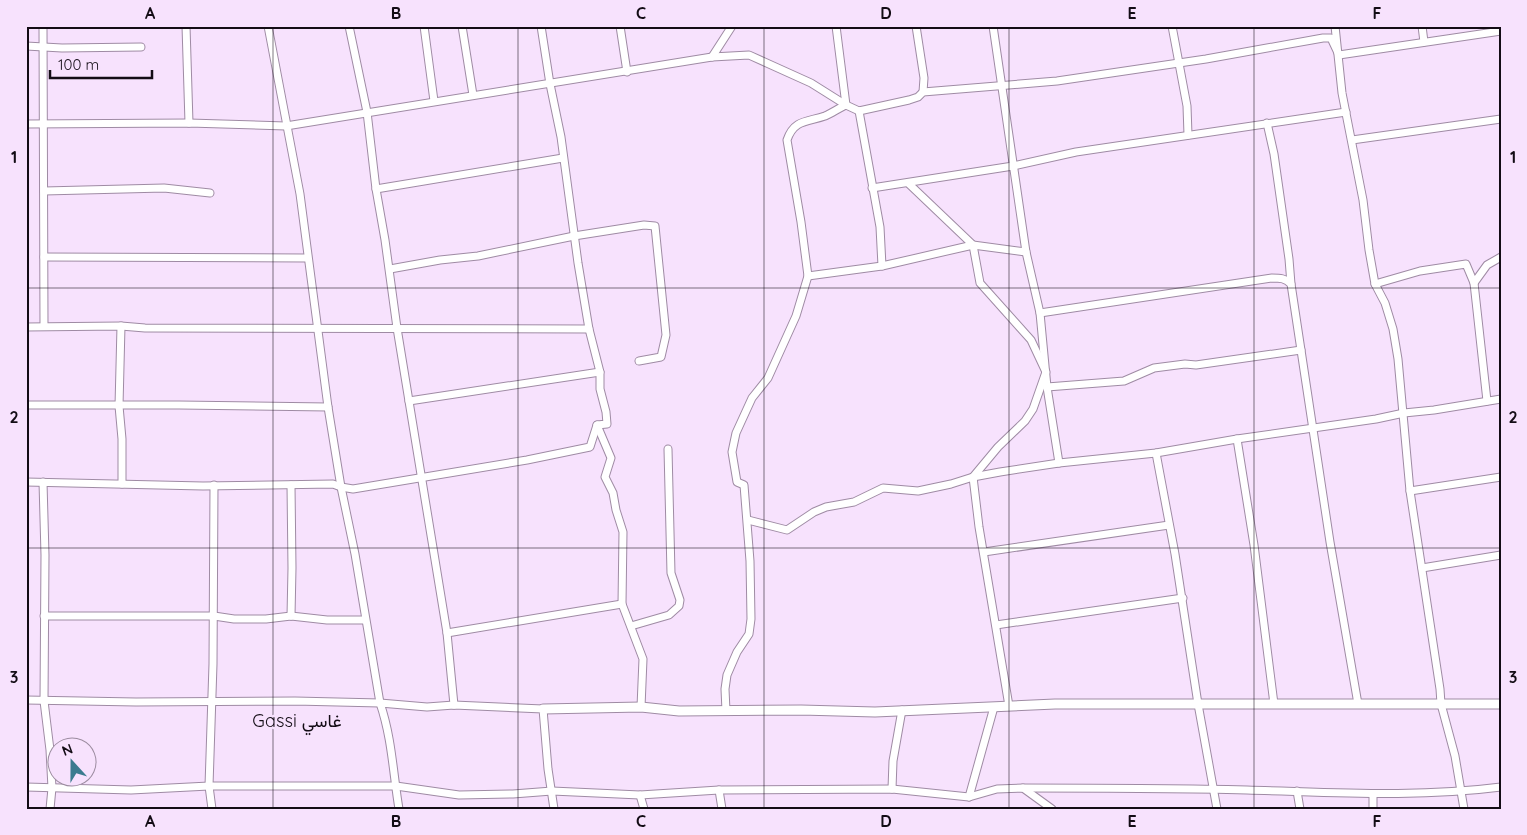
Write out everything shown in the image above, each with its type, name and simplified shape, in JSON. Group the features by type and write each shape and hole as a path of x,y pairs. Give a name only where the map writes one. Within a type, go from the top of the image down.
{"street":[{"path":"43,26 45,124 44,326"},
{"path":"186,26 189,123"},
{"path":"268,26 300,194 307,258 341,487 353,545 380,703 392,747 399,809"},
{"path":"349,26 367,112 376,189 390,269 396,328 447,633 454,705"},
{"path":"424,26 434,101"},
{"path":"462,26 473,95"},
{"path":"541,26 560,137 574,236 590,329 600,372 600,389 606,412 607,424 597,425"},
{"path":"620,26 627,72"},
{"path":"712,57 732,26"},
{"path":"836,26 846,105"},
{"path":"916,26 924,78 923,92"},
{"path":"993,26 1026,252 1040,313 1047,387 1059,463"},
{"path":"1172,26 1187,106 1188,135"},
{"path":"1335,26 1342,93 1363,200 1375,284 1385,303 1393,329 1398,359 1410,491 1441,704 1455,756 1464,809"},
{"path":"1422,26 1424,42"},
{"path":"1339,55 1424,42 1490,29 1501,31"},
{"path":"26,124 189,123 286,126 712,57 749,55 811,82 846,105 859,111 909,100 918,97 923,92 1057,81 1206,59 1323,38 1331,38 1339,55"},
{"path":"26,46 62,48 141,47"},
{"path":"726,711 725,689 727,675 737,652 749,634 750,619 748,520 744,485 737,482 732,452 736,433 752,398 768,378 796,316 808,276 787,140 791,130 798,125 811,119 825,116 846,105"},
{"path":"859,111 880,227 882,266"},
{"path":"872,188 1014,166 1076,152 1346,112"},
{"path":"1352,140 1501,119"},
{"path":"1267,123 1274,154 1290,259 1291,284 1299,326 1330,542 1358,704"},
{"path":"376,189 563,158"},
{"path":"908,183 974,245 980,284 1031,340 1046,372 1033,409 1025,421 998,447 973,477 979,527 1008,706"},
{"path":"44,191 164,188 210,193"},
{"path":"390,269 502,252 574,236 644,225 655,226 666,335 661,357 639,361"},
{"path":"808,276 882,266 974,245 1026,252"},
{"path":"44,257 307,258"},
{"path":"1474,283 1487,265 1501,257"},
{"path":"1375,284 1420,271 1466,264 1474,283 1487,401"},
{"path":"1040,313 1272,278 1281,278 1291,284"},
{"path":"121,326 119,406 122,440 122,484"},
{"path":"26,327 590,329"},
{"path":"1047,387 1124,381 1154,368 1169,365 1196,365 1301,350"},
{"path":"408,401 600,372"},
{"path":"748,520 787,530 814,512 826,507 854,502 883,488 918,491 973,477 1059,463 1156,453 1501,399"},
{"path":"26,405 328,407"},
{"path":"26,482 214,485 334,484 353,489 554,455 590,447 597,425"},
{"path":"597,425 611,458 605,477 613,493 623,532 622,604 643,659 641,707"},
{"path":"1237,439 1255,554 1274,704"},
{"path":"631,626 669,615 679,606 680,600 671,573 668,449"},
{"path":"1156,453 1183,598 1198,704 1217,809"},
{"path":"1410,491 1501,477"},
{"path":"43,482 45,556 44,701 49,738"},
{"path":"212,809 209,786 214,616 214,485"},
{"path":"291,485 291,616"},
{"path":"984,552 1169,525"},
{"path":"1422,568 1501,555"},
{"path":"996,625 1183,598"},
{"path":"447,633 622,604"},
{"path":"44,616 214,616 234,619 266,619 291,616 327,620 365,620"},
{"path":"26,700 296,701 380,703 427,708 454,705 543,709 641,707 679,711 801,710 875,712 1008,706 1501,704"},
{"path":"969,798 994,707"},
{"path":"543,709 548,769 554,809"},
{"path":"892,788 893,761 902,710"},
{"path":"50,809 52,788 131,790 209,786 396,786 459,795 552,791 640,794 719,790 892,788 969,798 997,790 1022,788 1212,789 1373,794 1462,792 1501,787"},
{"path":"26,787 48,788"},
{"path":"1022,788 1052,809"},
{"path":"719,790 722,809"},
{"path":"1297,791 1300,809"},
{"path":"640,794 644,809"},
{"path":"1373,794 1373,809"}],"district":[{"name":"Gassi غاسي","path":"297,720"}]}
